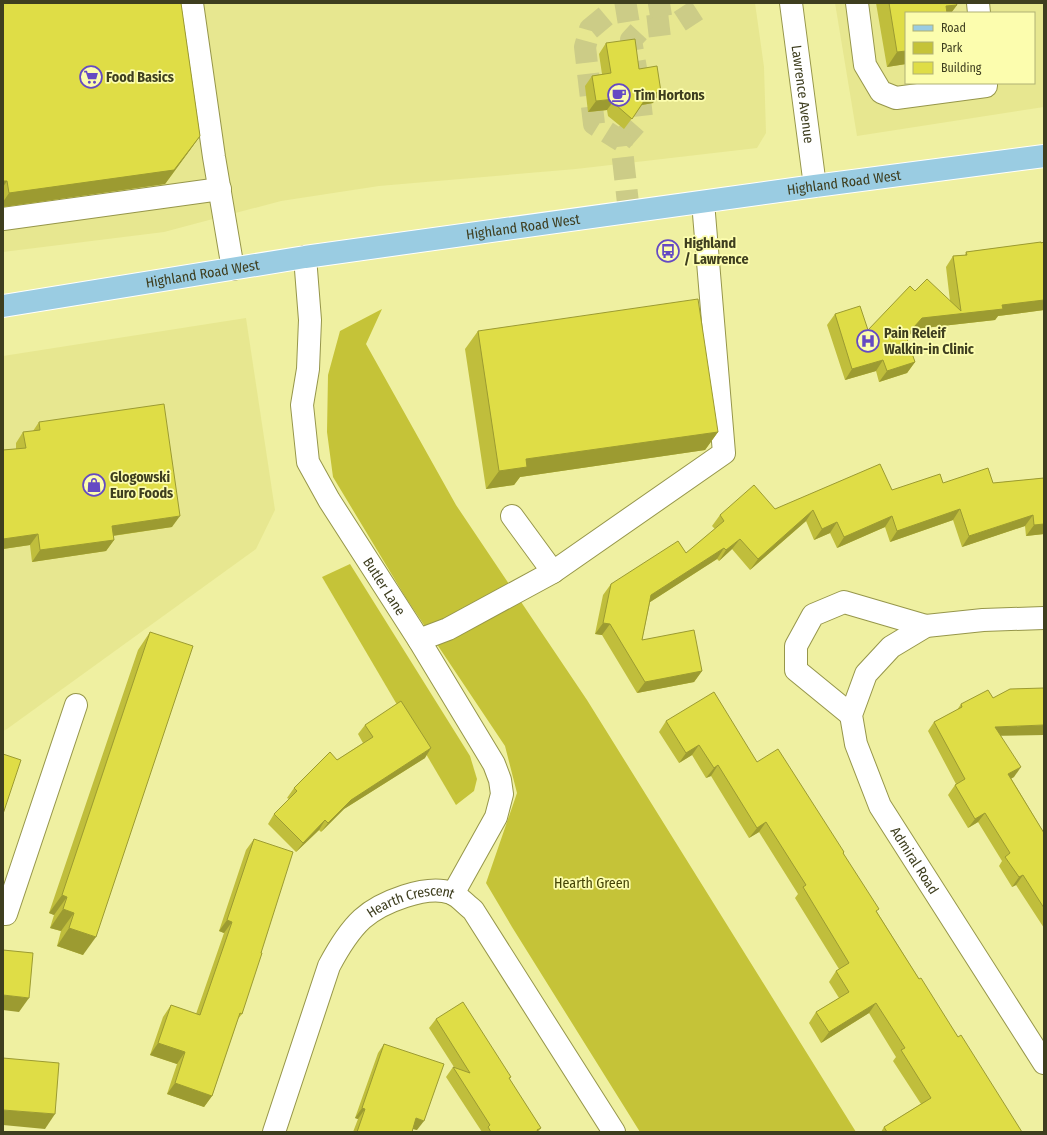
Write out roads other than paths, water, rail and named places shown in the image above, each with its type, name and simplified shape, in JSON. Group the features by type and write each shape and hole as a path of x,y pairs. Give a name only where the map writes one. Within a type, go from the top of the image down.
{"main road":[{"name":"Highland Road West","path":"3,306 306,257 815,186 1044,156"}],"street":[{"path":"192,3 220,189 234,268"},
{"name":"Lawrence Avenue","path":"791,3 815,186"},
{"path":"857,3 865,65 881,92 896,98 986,86 986,84"},
{"path":"3,219 220,189"},
{"path":"419,640 448,628 553,572 724,453 703,202"},
{"name":"Butler Lane","path":"306,257 310,320 308,369 302,405 308,462 329,500 419,640 494,764 500,780 502,794 496,817 453,894"},
{"path":"512,516 553,572"},
{"path":"851,715 796,670 796,646 813,615 844,602 926,626 983,620 1044,618"},
{"name":"Admiral Road","path":"926,626 891,646 866,674 851,715 856,744 880,806 1044,1063"},
{"path":"3,914 6,914 76,705"},
{"name":"Hearth Crescent","path":"274,1132 329,966 341,943 363,918 386,904 411,894 438,890 453,894 473,910 614,1132"}],"tunnel":[{"path":"629,212 621,141 594,124 585,47 590,29 608,14 675,3"},
{"path":"621,141 642,117 631,40 643,27 677,23 697,10"}],"place":[{"name":"Food Basics","path":"91,77"},
{"name":"Tim Hortons","path":"619,95"},
{"name":"Highland / Lawrence","path":"668,251"},
{"name":"Pain Releif Walkin-in Clinic","path":"868,341"},
{"name":"Glogowski Euro Foods","path":"94,485"}],"park label":[{"name":"Hearth Green","path":"592,883"}]}
